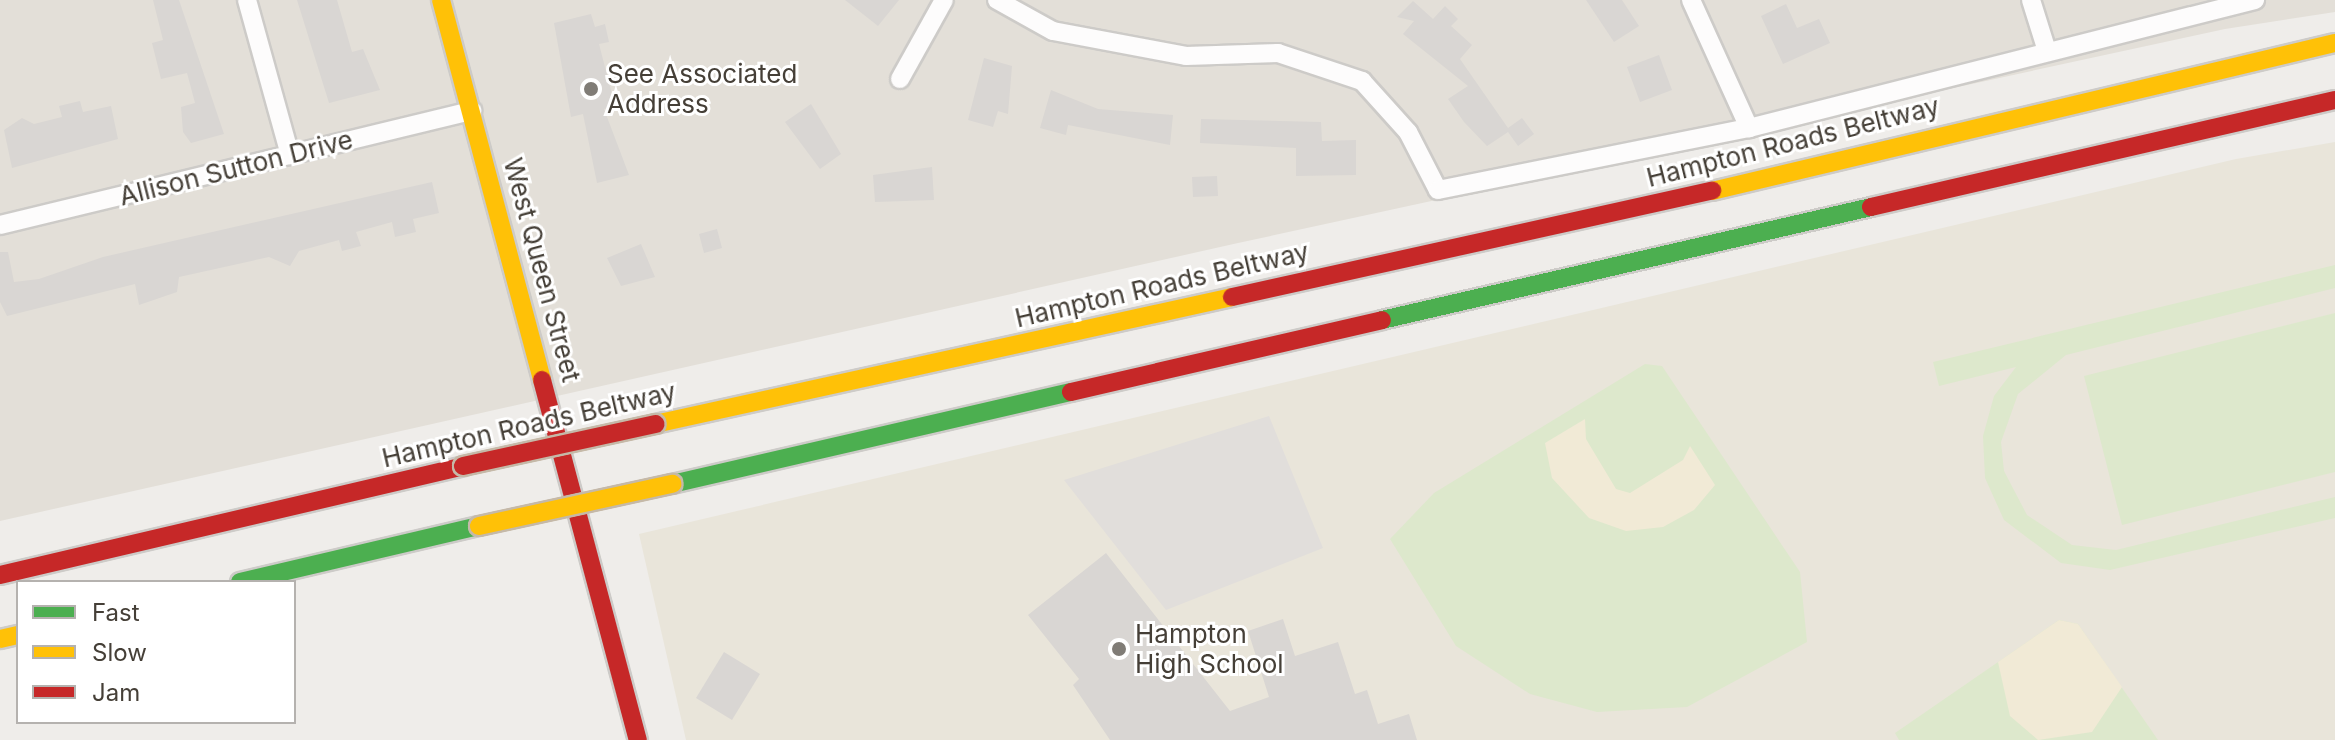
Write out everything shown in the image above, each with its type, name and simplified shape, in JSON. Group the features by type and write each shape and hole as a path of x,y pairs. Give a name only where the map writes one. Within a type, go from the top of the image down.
{"main road":[{"name":"West Queen Street","path":"441,0 638,740"},
{"name":"Hampton Roads Beltway","path":"0,575 463,466 1608,215 2335,43"},
{"path":"249,580 2335,100"}],"street":[{"path":"247,0 290,155"},
{"path":"900,79 944,0"},
{"path":"997,0 1053,31 1186,56 1278,53 1362,81 1408,132 1438,190 1749,128 2046,48 2255,0"},
{"path":"1691,0 1749,128"},
{"path":"2031,0 2046,48"},
{"name":"Allison Sutton Drive","path":"0,225 472,111"}],"shaded area":[{"path":"0,0 2335,0 2335,12 2225,29 1238,243 0,521"},
{"name":"Hampton High School","path":"2335,142 2335,740 686,740 639,534 2236,159"},
{"path":"1269,416 1323,548 1166,610 1064,480"}],"green space":[{"path":"2335,265 2335,288 2066,355 2018,394 2001,442 2004,471 2027,515 2072,545 2116,550 2335,497 2335,518 2110,570 2061,563 2004,520 1985,478 1983,436 1994,396 2016,367 1939,386 1933,362"},
{"path":"2335,313 2335,472 2122,525 2084,376"},
{"path":"1645,364 1662,366 1800,572 1807,642 1687,707 1597,712 1530,694 1456,646 1390,539 1434,493"},
{"path":"2059,620 2078,624 2158,740 1899,740 1895,733"}],"sand":[{"path":"1585,419 1586,439 1616,489 1630,493 1683,460 1690,446 1715,485 1694,510 1663,527 1626,531 1589,518 1552,478 1545,443"},
{"path":"2059,620 2078,624 2122,687 2092,732 2038,740 2010,716 1998,662"}],"building":[{"path":"153,0 179,0 224,134 191,143 183,132 181,107 195,103 187,73 161,79 152,43 163,40"},
{"path":"297,0 337,0 352,52 363,49 380,90 329,103"},
{"path":"845,0 899,0 878,26"},
{"path":"1586,0 1622,0 1639,26 1614,42"},
{"path":"1413,1 1433,19 1445,6 1458,19 1451,26 1472,45 1460,59 1508,128 1522,118 1534,134 1518,146 1508,132 1487,146 1464,122 1448,99 1468,86 1403,34 1414,21 1397,17"},
{"path":"1786,4 1797,28 1819,19 1830,43 1783,64 1761,16"},
{"path":"591,14 595,27 605,24 609,42 599,44 615,106 604,109 629,175 597,183 583,114 571,117 554,23"},
{"path":"1659,55 1672,90 1640,102 1627,67"},
{"path":"984,58 1012,66 1008,114 998,111 993,127 968,120"},
{"path":"1051,90 1098,109 1173,115 1170,145 1068,125 1066,135 1040,128"},
{"path":"80,101 83,112 111,106 118,139 12,168 4,130 22,118 34,124 62,117 59,106"},
{"path":"811,104 841,154 820,169 785,122"},
{"path":"1201,119 1321,122 1322,141 1356,140 1356,175 1296,176 1296,148 1200,143"},
{"path":"932,167 934,200 875,202 873,175"},
{"path":"1217,176 1218,196 1193,197 1192,177"},
{"path":"432,182 439,213 413,219 416,232 395,237 392,222 356,232 361,246 342,251 339,240 299,251 290,266 269,257 179,277 177,292 139,305 135,284 7,316 0,302 0,252 8,252 14,282 39,279 103,257"},
{"path":"717,229 722,248 704,253 699,234"},
{"path":"641,244 655,277 621,286 607,258"},
{"name":"Hampton High School","path":"1106,553 1230,711 1269,697 1248,631 1283,619 1295,656 1338,642 1355,694 1367,690 1378,724 1409,714 1417,740 1110,740 1073,685 1079,679 1028,615"},
{"path":"724,652 760,674 732,720 696,698"}],"traffic: fast":[{"path":"1382,320 1871,207"},
{"path":"672,484 1071,392"},
{"path":"249,580 479,526"}],"traffic: slow":[{"path":"441,0 542,380"},
{"path":"1712,191 2335,43"},
{"path":"655,424 1232,297"},
{"path":"479,526 672,484"},
{"path":"0,639 16,635"}],"traffic: jam":[{"path":"1871,207 2335,100"},
{"path":"1232,297 1712,191"},
{"path":"1071,392 1382,320"},
{"path":"542,380 638,740"},
{"path":"463,466 655,424"},
{"path":"0,575 463,466"}],"place":[{"name":"See Associated Address","path":"591,89"},
{"name":"Hampton High School","path":"1119,649"}]}
